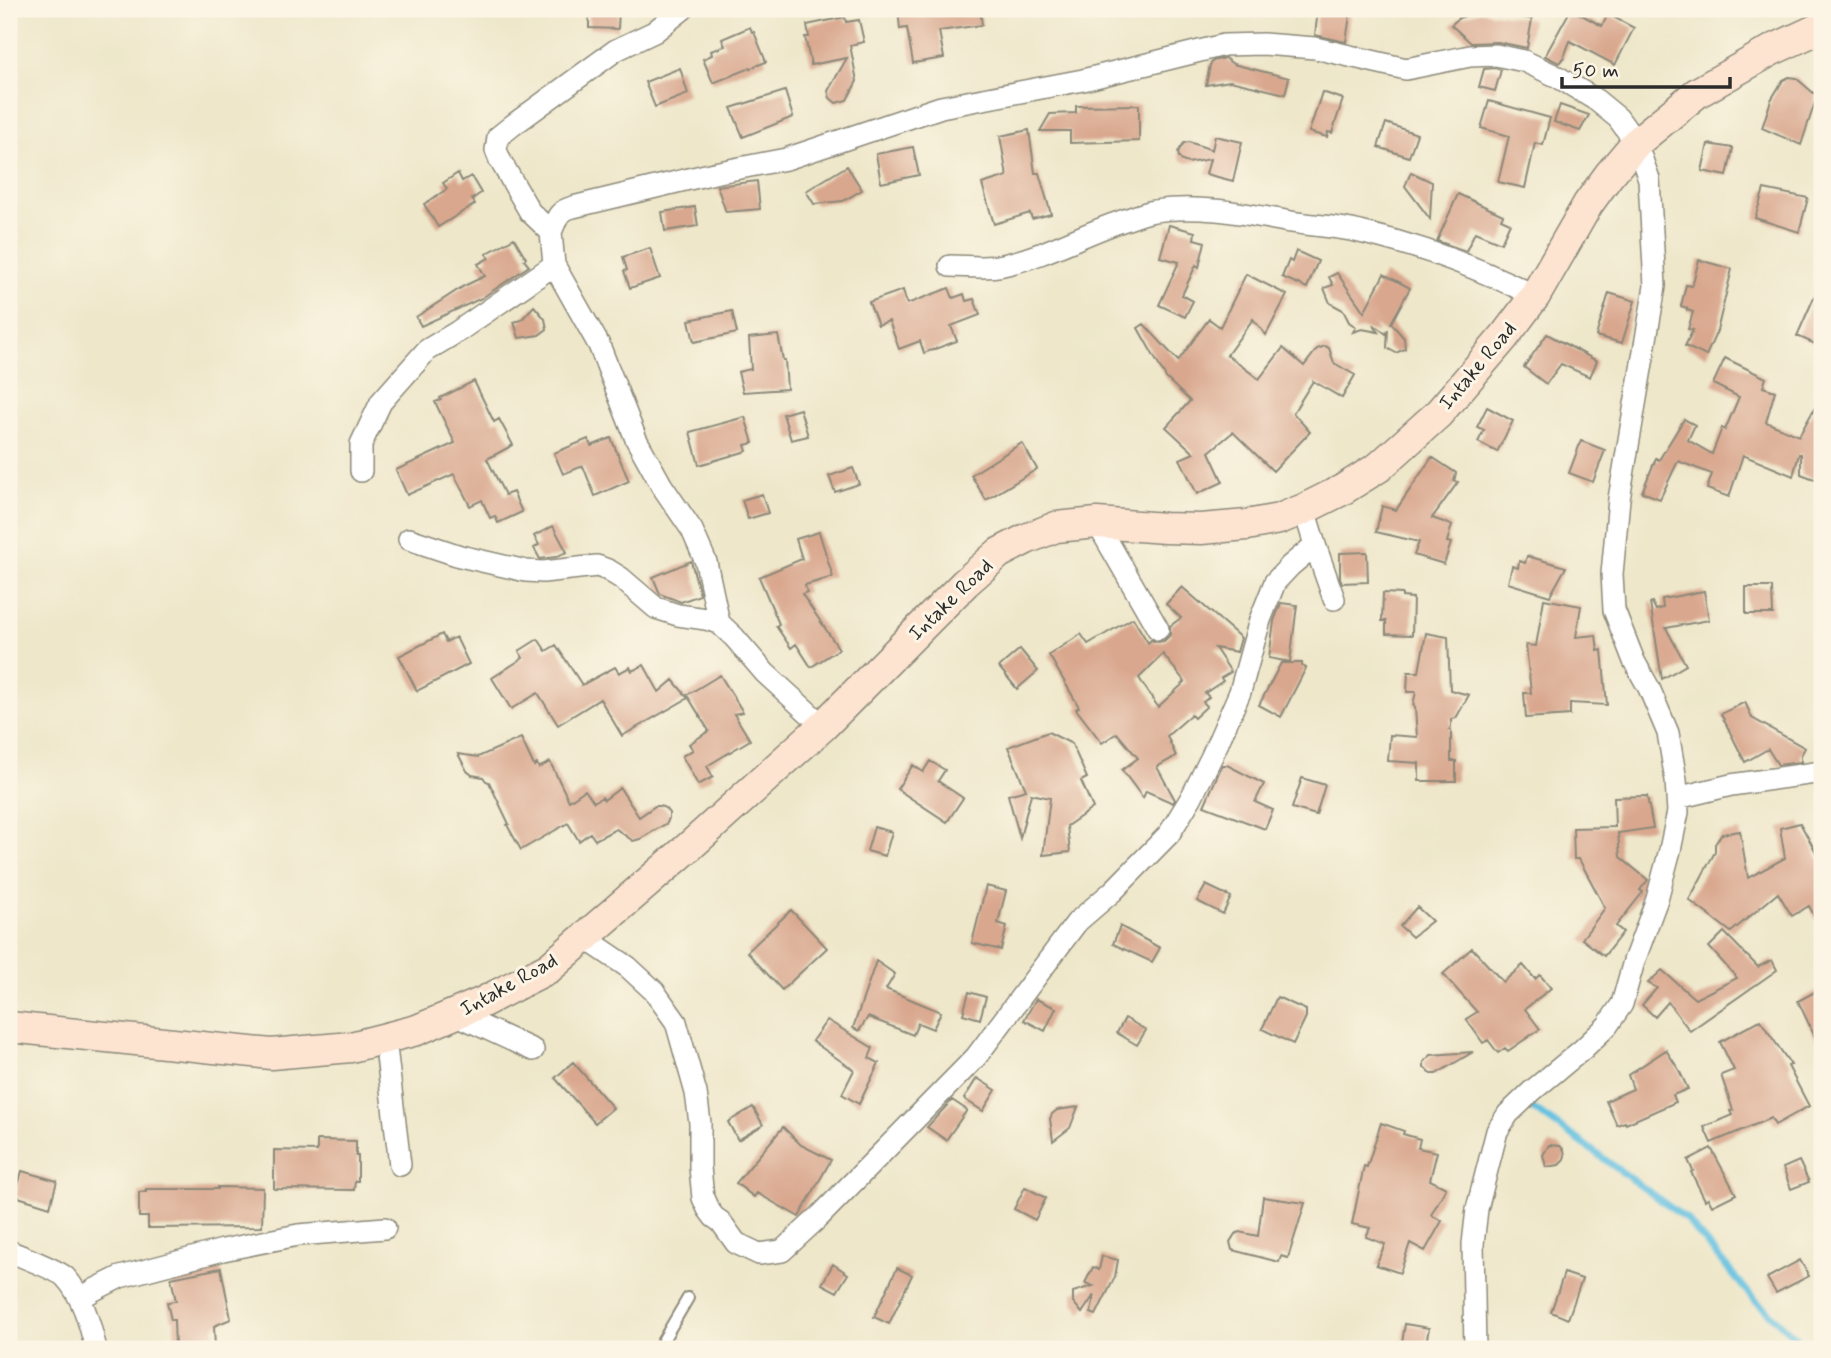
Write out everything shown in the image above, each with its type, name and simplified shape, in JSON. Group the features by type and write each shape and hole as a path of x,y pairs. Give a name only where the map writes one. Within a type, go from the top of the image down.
{"street":[{"path":"551,232 530,212 500,160 496,150 498,137 616,50 654,32 683,9"},
{"name":"Intake Road","path":"9,1027 271,1054 351,1047 417,1030 483,1002 549,968 823,726 965,583 999,553 1056,527 1097,523 1201,529 1279,519 1342,490 1379,467 1438,414 1504,337 1535,296 1588,204 1636,143 1697,93 1772,50 1822,27"},
{"path":"719,623 706,562 692,530 662,486 636,439 599,345 554,265 551,232 558,215 564,209 786,159 941,107 1083,80 1224,45 1263,44 1315,48 1406,69 1470,56 1496,55 1524,61 1558,78 1596,100 1618,118 1636,143 1649,179 1655,286 1619,499 1612,574 1614,610 1634,661 1668,733 1678,812 1657,899 1634,961 1622,1004 1607,1026 1532,1091 1508,1114 1496,1132 1477,1209 1473,1244 1475,1349"},
{"path":"950,266 1005,265 1152,212 1194,208 1357,231 1408,244 1459,261 1535,296"},
{"path":"361,471 361,444 380,402 427,350 554,265"},
{"path":"1304,509 1334,599"},
{"path":"1097,523 1157,629"},
{"path":"409,538 460,556 526,570 542,572 597,566 621,578 656,608 719,623 765,673 823,726"},
{"path":"585,938 637,975 654,991 676,1022 696,1093 703,1198 708,1209 722,1222 736,1243 759,1254 782,1251 820,1216 976,1057 1077,922 1113,891 1169,834 1207,767 1240,692 1275,582 1315,545"},
{"path":"1677,797 1731,785 1822,772"},
{"path":"455,1014 533,1050"},
{"path":"385,1039 400,1165"},
{"path":"80,1298 120,1278 223,1250 298,1235 385,1228"},
{"path":"9,1251 64,1275 80,1298 96,1349"}],"lane":[{"path":"658,1349 688,1298"}],"building":[{"path":"589,9 619,9 618,29 589,28"},
{"path":"898,9 980,9 982,25 939,31 944,58 913,63 907,28 900,29"},
{"path":"1571,9 1602,26 1608,14 1634,28 1615,65 1570,41 1559,63 1545,56"},
{"path":"1318,10 1350,15 1346,42 1315,35"},
{"path":"1480,11 1532,19 1527,48 1498,42 1471,43 1451,25 1459,18"},
{"path":"845,17 846,22 859,20 864,42 850,45 857,81 847,100 836,103 830,98 828,91 847,58 811,65 805,37 809,37 807,25"},
{"path":"750,27 766,62 713,83 703,59 712,55 711,51 725,46 722,39"},
{"path":"1225,58 1233,64 1289,78 1285,94 1230,81 1206,85 1210,65 1213,61"},
{"path":"680,68 688,94 655,107 645,82"},
{"path":"1484,69 1501,70 1495,91 1479,87"},
{"path":"1796,78 1817,96 1801,145 1762,128 1771,100 1783,80"},
{"path":"785,91 793,117 743,137 731,108"},
{"path":"1322,92 1343,99 1332,133 1328,132 1327,137 1309,132"},
{"path":"1489,101 1550,118 1543,145 1535,143 1525,188 1498,182 1509,136 1481,128"},
{"path":"1139,105 1139,141 1070,143 1070,131 1040,131 1050,114 1076,113 1076,106"},
{"path":"1560,105 1589,115 1580,131 1554,122"},
{"path":"1386,123 1417,134 1409,157 1378,147"},
{"path":"1029,130 1035,173 1039,173 1051,214 1032,219 1030,213 994,224 982,184 1007,176 1000,136"},
{"path":"1215,136 1242,142 1233,181 1206,174 1210,159 1188,163 1179,157 1178,152 1184,143 1189,142 1212,150"},
{"path":"1708,144 1733,148 1727,176 1702,171"},
{"path":"913,147 919,175 881,183 876,154"},
{"path":"847,166 862,190 843,201 814,204 806,191"},
{"path":"1411,172 1432,182 1430,219 1405,186"},
{"path":"458,173 462,181 471,176 481,193 472,199 475,204 438,227 424,204 447,189 443,183"},
{"path":"757,181 760,209 726,212 717,186"},
{"path":"1764,189 1808,198 1799,232 1755,218"},
{"path":"1458,194 1503,215 1501,219 1510,223 1501,243 1475,232 1466,251 1437,241"},
{"path":"695,207 698,226 665,231 662,212"},
{"path":"1169,225 1195,232 1194,239 1205,242 1199,267 1196,265 1182,295 1193,301 1185,317 1159,305 1179,262 1160,257"},
{"path":"514,238 529,266 482,298 421,326 416,317 464,286 485,276 478,264 489,258 486,254"},
{"path":"650,248 660,278 630,288 624,271 627,270 623,257"},
{"path":"1296,251 1318,261 1307,288 1282,277"},
{"path":"1699,260 1732,269 1717,331 1706,356 1685,346 1693,330 1688,329 1693,312 1681,306 1686,285 1692,286"},
{"path":"1337,273 1364,312 1384,274 1410,288 1391,323 1404,338 1405,349 1396,353 1387,348 1388,329 1386,334 1373,324 1378,332 1362,329 1353,332 1356,327 1349,322 1343,310 1330,303 1324,288 1333,285 1329,277"},
{"path":"1246,274 1287,295 1266,335 1253,319 1227,355 1259,379 1283,348 1304,366 1317,349 1325,346 1329,348 1334,363 1355,375 1342,398 1313,381 1293,413 1310,432 1273,471 1233,432 1209,452 1223,482 1197,494 1180,459 1194,453 1166,427 1190,401 1166,378 1138,328 1144,324 1178,361 1209,319 1220,327"},
{"path":"1822,279 1822,347 1797,336"},
{"path":"949,288 953,298 964,294 966,301 974,299 980,315 951,326 957,341 924,353 920,341 899,349 889,321 878,325 869,302 903,290 907,304"},
{"path":"1609,293 1635,301 1622,343 1596,336"},
{"path":"534,306 545,319 547,329 539,335 519,338 514,322 521,320"},
{"path":"732,311 737,333 694,342 689,320"},
{"path":"1547,334 1597,361 1590,377 1561,364 1546,384 1524,367"},
{"path":"778,335 785,360 787,389 743,392 738,372 751,369 749,338"},
{"path":"1725,358 1766,378 1763,387 1775,391 1766,422 1799,436 1822,395 1822,482 1801,474 1801,454 1793,476 1743,455 1729,497 1707,489 1712,474 1678,461 1660,499 1642,492 1656,458 1659,460 1684,419 1695,425 1688,440 1712,454 1739,397 1713,384"},
{"path":"474,381 494,422 499,419 513,445 487,459 505,495 513,492 522,512 498,523 495,516 490,518 482,500 470,506 454,474 407,495 396,470 455,443 435,402"},
{"path":"1487,407 1513,421 1497,452 1478,442 1484,430 1477,427"},
{"path":"800,409 808,436 791,440 783,414"},
{"path":"745,417 753,443 745,445 747,451 699,465 690,432"},
{"path":"611,438 629,481 595,496 583,466 563,474 554,453 588,439 591,446"},
{"path":"1581,441 1605,450 1593,482 1569,473"},
{"path":"1022,443 1037,469 986,500 971,475"},
{"path":"1432,457 1456,473 1454,481 1458,482 1432,518 1452,525 1447,542 1451,543 1444,564 1414,555 1419,542 1376,532 1382,506 1396,510"},
{"path":"853,468 859,484 835,492 829,476"},
{"path":"762,494 768,513 748,519 742,500"},
{"path":"553,526 567,552 540,559 534,548 539,545 534,536"},
{"path":"819,532 833,577 805,585 807,592 802,594 839,649 811,667 796,644 791,648 776,626 779,624 759,577 802,559 796,539"},
{"path":"1367,552 1368,582 1342,583 1340,553"},
{"path":"1527,556 1566,567 1550,596 1508,583 1512,566 1518,568 1519,561 1525,563"},
{"path":"691,561 700,595 681,602 660,594 653,577"},
{"path":"1182,587 1241,638 1237,652 1215,648 1231,672 1205,693 1209,697 1203,702 1207,706 1194,718 1191,715 1167,736 1176,756 1157,767 1175,800 1173,803 1146,791 1143,798 1122,770 1138,758 1117,733 1102,743 1076,709 1079,707 1049,655 1081,634 1088,644 1133,618 1148,643 1151,640 1164,641 1170,635 1170,626 1181,618 1166,604","holes":["1163,654 1185,682 1158,707 1139,678"]},
{"path":"1746,587 1772,587 1773,614 1746,614"},
{"path":"1704,591 1709,620 1666,628 1686,665 1662,679 1650,603 1652,602 1656,610 1663,608 1662,599"},
{"path":"1383,593 1402,594 1402,597 1413,598 1412,635 1386,634 1386,621 1382,621"},
{"path":"1544,599 1581,606 1576,637 1596,635 1598,651 1602,650 1607,705 1570,703 1570,715 1526,718 1524,693 1531,693 1526,645 1536,646"},
{"path":"1281,603 1297,605 1290,662 1269,658 1274,621"},
{"path":"1426,633 1448,637 1450,690 1469,695 1456,718 1451,719 1449,730 1451,761 1456,761 1456,781 1419,781 1419,763 1388,761 1390,735 1417,737 1413,705 1416,692 1407,692 1408,672 1419,672"},
{"path":"442,634 446,642 456,637 469,664 417,691 399,656"},
{"path":"538,639 546,651 556,645 582,685 615,667 619,673 630,667 632,671 644,665 659,692 673,680 688,698 622,736 600,699 558,725 538,693 511,709 492,678 523,658 519,651"},
{"path":"1020,649 1038,671 1017,689 999,667"},
{"path":"1281,663 1302,663 1306,668 1281,717 1259,705"},
{"path":"720,675 743,712 734,714 750,740 707,766 713,777 698,785 682,756 693,750 689,744 709,731 687,695"},
{"path":"1745,702 1752,718 1805,748 1801,762 1778,765 1768,749 1745,762 1721,714"},
{"path":"1048,732 1072,744 1087,778 1081,781 1093,808 1067,826 1070,852 1043,855 1050,798 1031,794 1020,838 1008,795 1026,790 1008,747"},
{"path":"521,738 534,766 537,764 539,768 550,762 569,801 585,790 594,802 602,797 604,800 620,788 639,817 655,806 660,806 669,813 667,823 633,841 616,829 595,840 590,833 579,841 568,823 521,850 489,782 467,771 458,754 478,757"},
{"path":"930,761 945,770 938,781 963,798 947,822 897,789 913,765 923,772"},
{"path":"1222,765 1264,784 1255,802 1273,810 1265,829 1204,806"},
{"path":"1302,778 1325,785 1316,815 1292,808"},
{"path":"1647,796 1653,828 1618,833 1620,857 1648,880 1640,890 1643,892 1616,926 1623,932 1604,956 1582,939 1605,908 1579,859 1574,859 1573,828 1615,827 1614,797"},
{"path":"1800,823 1822,863 1822,931 1809,906 1792,916 1778,893 1731,932 1689,900 1722,834 1740,831 1748,878 1785,858 1780,828"},
{"path":"874,827 892,832 885,856 867,851"},
{"path":"1206,885 1231,897 1223,914 1197,901"},
{"path":"986,886 1006,891 998,923 1007,926 1001,950 972,943"},
{"path":"1417,907 1432,921 1412,937 1400,926"},
{"path":"791,910 827,948 782,990 747,952"},
{"path":"1120,926 1160,948 1152,962 1113,944"},
{"path":"1724,932 1758,967 1772,960 1777,970 1690,1031 1668,1002 1655,1017 1642,1005 1657,988 1648,983 1662,970 1695,999 1737,978 1709,947"},
{"path":"1472,948 1503,982 1523,965 1535,979 1540,975 1551,988 1525,1009 1540,1029 1508,1051 1505,1048 1498,1053 1488,1040 1483,1043 1466,1019 1477,1012 1443,974"},
{"path":"876,961 895,974 886,989 941,1012 933,1029 918,1023 913,1035 868,1017 859,1031 853,1028"},
{"path":"1822,988 1822,1052 1798,1001"},
{"path":"969,992 986,997 980,1019 963,1014"},
{"path":"1277,997 1306,1010 1306,1017 1293,1044 1262,1029"},
{"path":"1036,999 1056,1008 1045,1031 1024,1020"},
{"path":"1125,1018 1146,1030 1137,1045 1117,1033"},
{"path":"827,1020 873,1048 869,1058 879,1063 859,1104 842,1094 854,1070 812,1041"},
{"path":"1760,1020 1791,1065 1788,1066 1809,1106 1775,1125 1771,1118 1711,1143 1704,1127 1732,1115 1730,1111 1733,1110 1721,1075 1734,1070 1720,1042"},
{"path":"1666,1050 1688,1089 1673,1095 1676,1102 1626,1124 1617,1125 1606,1101 1633,1089 1628,1075"},
{"path":"1473,1052 1436,1074 1431,1074 1424,1067 1424,1062 1431,1055"},
{"path":"573,1062 613,1108 595,1123 555,1078"},
{"path":"977,1078 996,1090 983,1111 964,1099"},
{"path":"952,1100 967,1110 946,1140 927,1127"},
{"path":"753,1107 763,1125 738,1140 728,1122"},
{"path":"1078,1107 1070,1128 1053,1141 1050,1119 1052,1114 1057,1110"},
{"path":"1381,1123 1420,1139 1418,1148 1437,1152 1430,1180 1446,1188 1431,1215 1442,1221 1425,1251 1410,1243 1400,1273 1376,1265 1385,1244 1366,1237 1370,1228 1352,1224 1364,1166 1367,1167"},
{"path":"783,1127 801,1145 831,1160 799,1217 757,1193 754,1197 736,1183"},
{"path":"317,1140 356,1141 358,1181 355,1181 354,1190 274,1189 274,1150 317,1151"},
{"path":"1549,1145 1560,1146 1564,1150 1565,1156 1559,1165 1546,1167 1543,1155"},
{"path":"1711,1148 1736,1194 1712,1206 1708,1198 1705,1200 1688,1160"},
{"path":"1799,1161 1809,1182 1791,1189 1783,1168"},
{"path":"22,1171 57,1181 50,1207 15,1196"},
{"path":"1025,1187 1046,1198 1035,1220 1014,1209"},
{"path":"263,1188 262,1227 148,1228 148,1217 139,1217 139,1192 146,1192 146,1189"},
{"path":"1263,1197 1305,1203 1288,1258 1281,1256 1279,1262 1232,1250 1230,1242 1239,1232 1258,1236"},
{"path":"1102,1256 1118,1260 1115,1277 1096,1315 1091,1313 1094,1295 1082,1313 1073,1302 1073,1292 1093,1286 1085,1283 1093,1267 1099,1270"},
{"path":"1800,1260 1809,1276 1776,1293 1767,1278"},
{"path":"833,1264 848,1274 837,1292 822,1284"},
{"path":"221,1268 231,1319 214,1326 215,1349 175,1349 174,1320 171,1320 167,1302 176,1301 171,1278"},
{"path":"897,1268 912,1275 889,1324 874,1317"},
{"path":"1564,1273 1582,1279 1568,1319 1551,1312"},
{"path":"1405,1324 1429,1328 1425,1349 1401,1349"}],"waterway":[{"path":"1526,1104 1686,1219 1751,1296 1808,1349"}]}
